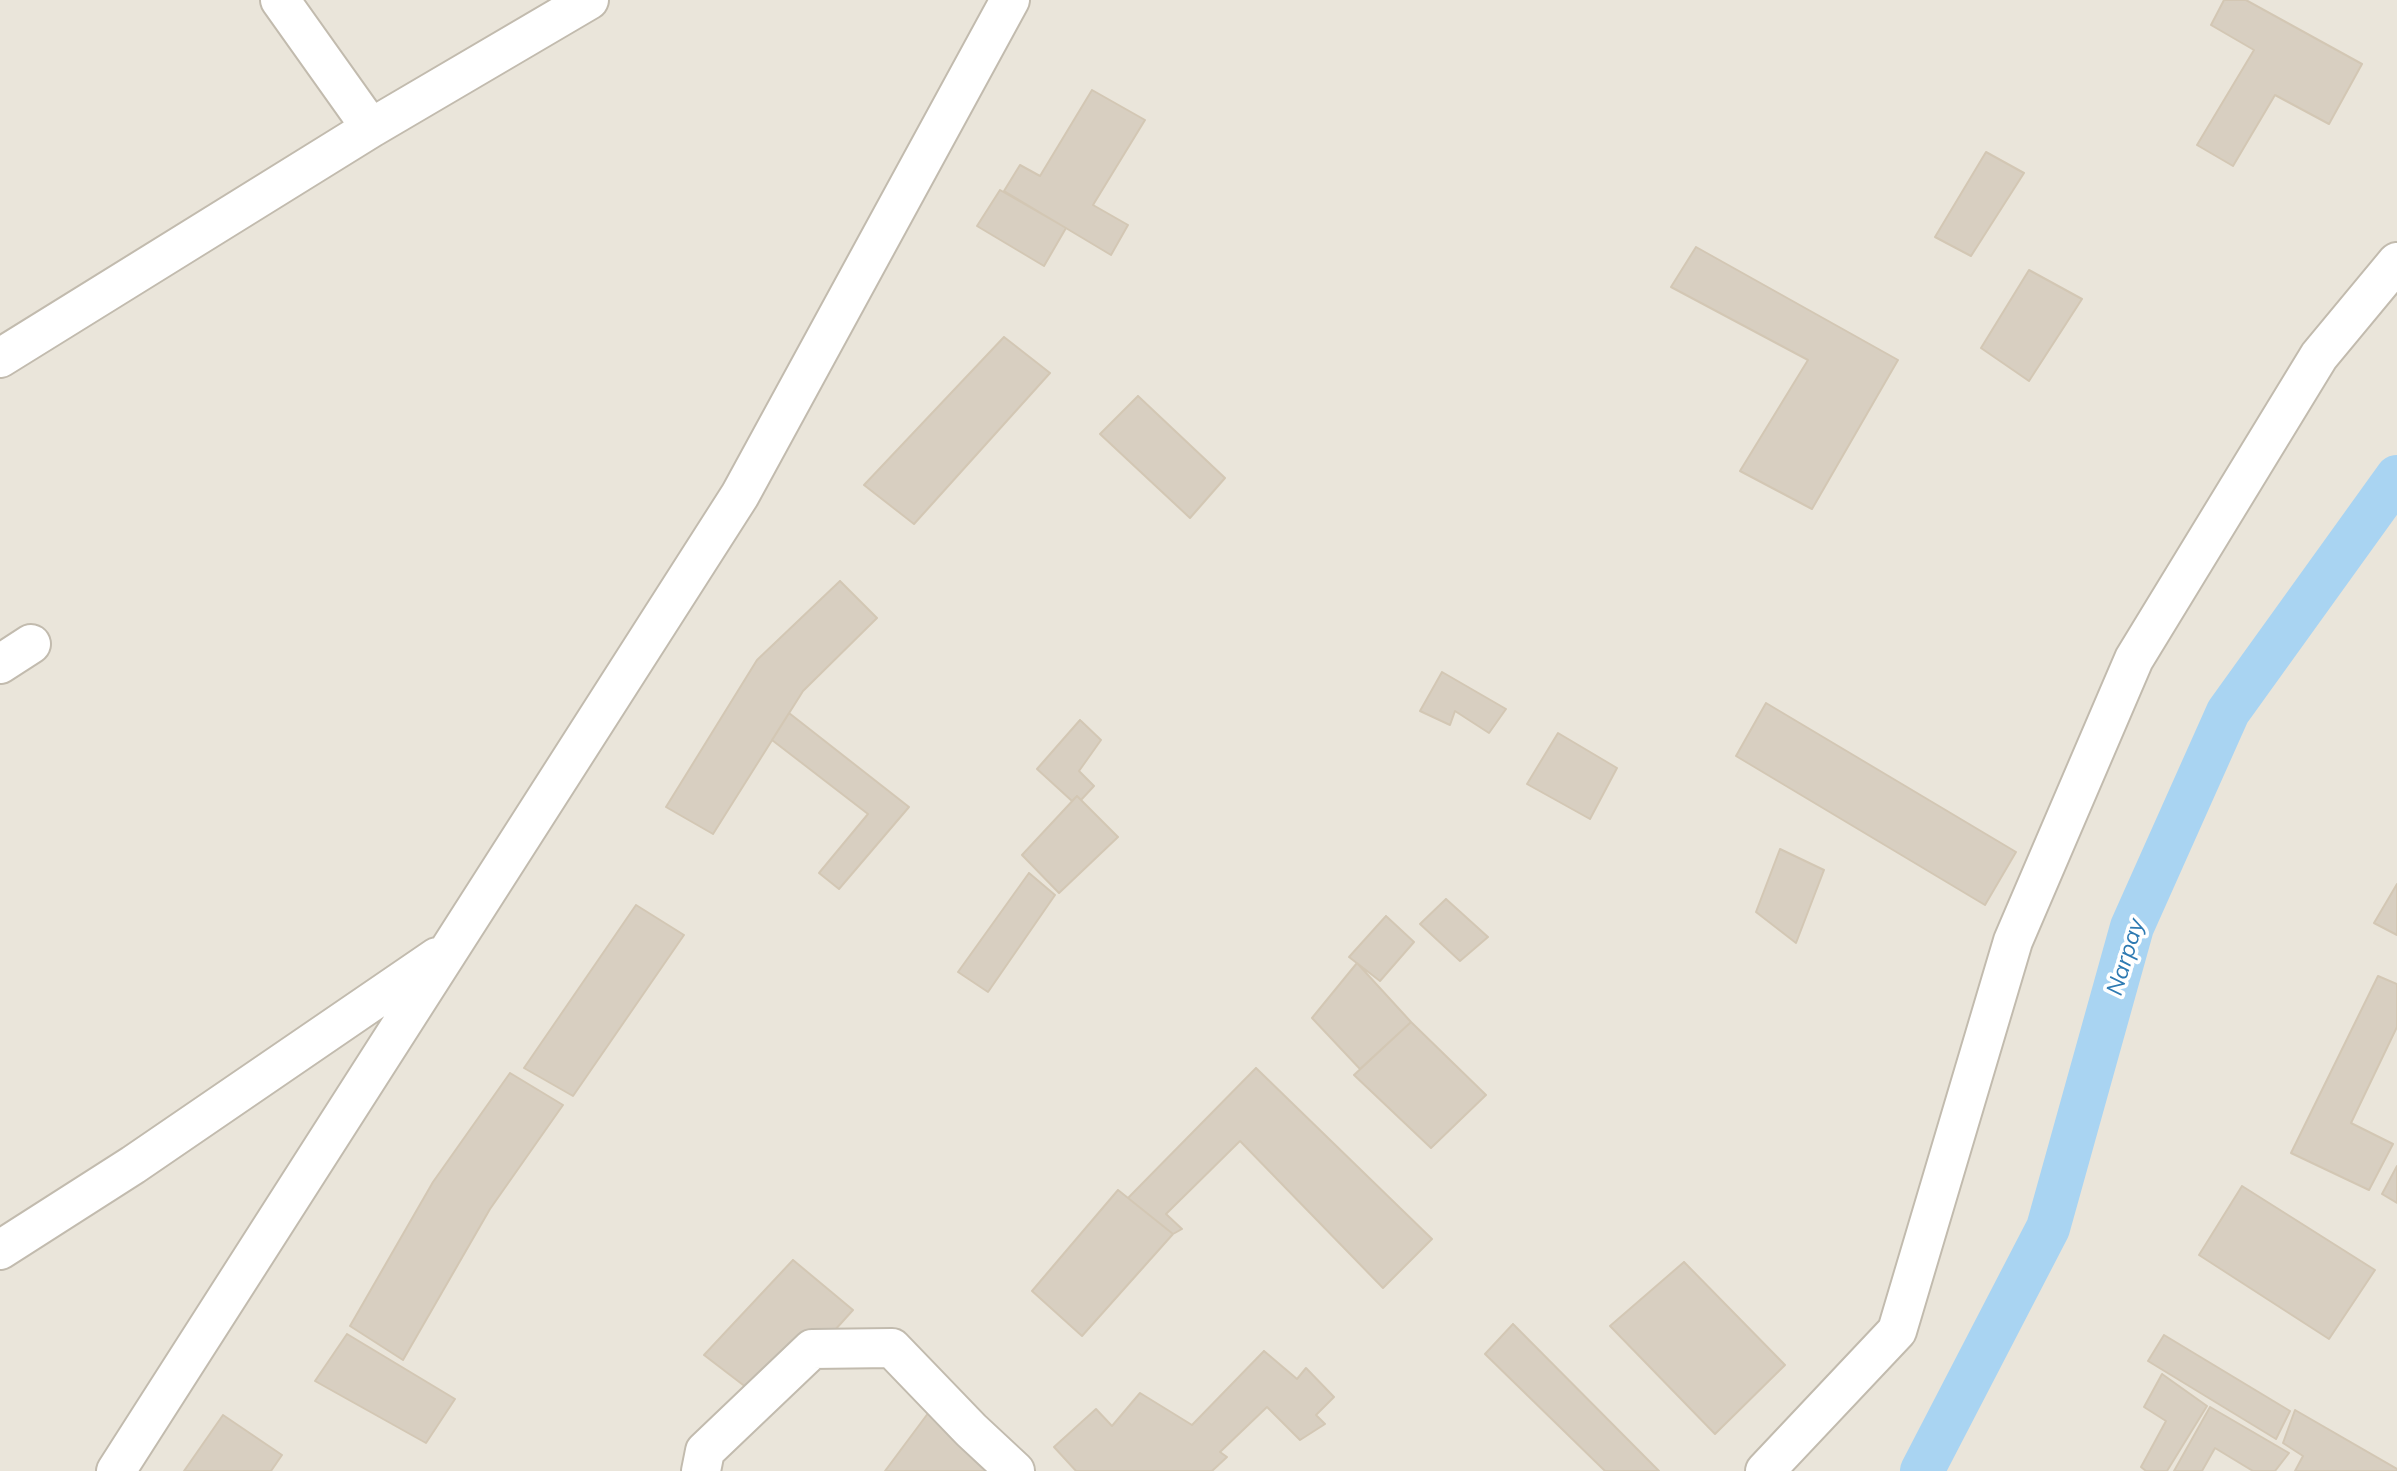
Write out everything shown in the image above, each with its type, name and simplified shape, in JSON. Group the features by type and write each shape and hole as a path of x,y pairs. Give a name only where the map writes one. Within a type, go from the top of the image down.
{"street":[{"path":"281,0 371,128"},
{"path":"0,358 371,128 589,0"},
{"path":"116,1471 740,495 1010,0"},
{"path":"1765,1471 1897,1331 2013,941 2134,659 2319,356 2397,262"},
{"path":"0,1250 133,1165 450,948"},
{"path":"701,1471 705,1451 812,1349 892,1348 971,1430 1016,1471"}],"shaded area":[{"path":"0,0 2397,0 2397,1471 0,1471"}],"building":[{"path":"2224,0 2246,0 2362,64 2329,124 2275,95 2233,166 2197,145 2254,50 2211,25"},
{"path":"1092,90 1145,120 1093,205 1128,225 1111,255 1004,191 1020,165 1040,176"},
{"path":"1986,152 2024,173 1971,256 1935,237"},
{"path":"1000,190 1066,228 1044,266 977,226"},
{"path":"1696,247 1898,360 1812,509 1740,471 1808,360 1671,287"},
{"path":"2029,270 2082,299 2029,381 1981,348"},
{"path":"1004,337 1050,373 914,524 864,485"},
{"path":"1138,396 1225,478 1190,518 1100,434"},
{"path":"840,581 877,618 803,691 713,834 666,807 757,660"},
{"path":"1442,672 1506,709 1489,733 1455,711 1450,725 1420,711"},
{"path":"1766,703 2016,852 1985,905 1736,756"},
{"path":"789,713 909,807 839,889 819,873 868,814 772,740"},
{"path":"1080,720 1101,740 1079,771 1094,786 1081,800 1077,796 1072,801 1037,769"},
{"path":"1558,733 1617,768 1590,819 1527,784"},
{"path":"1077,796 1118,837 1059,893 1022,855"},
{"path":"1780,849 1824,870 1796,943 1756,912"},
{"path":"1029,873 1055,895 988,992 958,972"},
{"path":"2397,884 2397,935 2374,923"},
{"path":"1446,899 1488,937 1460,961 1420,924"},
{"path":"636,905 684,935 573,1096 524,1068"},
{"path":"1386,916 1414,942 1380,981 1349,957"},
{"path":"1357,963 1411,1022 1360,1069 1312,1018"},
{"path":"2378,976 2397,984 2397,1027 2351,1123 2393,1144 2369,1190 2291,1153"},
{"path":"1411,1022 1486,1095 1431,1148 1354,1075"},
{"path":"1256,1068 1432,1239 1383,1288 1240,1141 1166,1214 1182,1229 1173,1234 1128,1198"},
{"path":"510,1073 563,1105 490,1209 403,1360 350,1326 433,1182"},
{"path":"2397,1166 2397,1203 2382,1194"},
{"path":"2242,1186 2375,1270 2329,1339 2199,1255"},
{"path":"1118,1190 1173,1234 1082,1336 1032,1291"},
{"path":"793,1260 853,1310 768,1404 704,1355"},
{"path":"1684,1262 1785,1365 1715,1434 1610,1326"},
{"path":"1513,1324 1659,1471 1605,1471 1485,1354"},
{"path":"347,1334 455,1399 426,1443 315,1381"},
{"path":"2164,1335 2290,1411 2276,1439 2148,1361"},
{"path":"1264,1351 1297,1379 1306,1368 1334,1397 1316,1415 1325,1424 1300,1440 1267,1407 1220,1452 1227,1457 1212,1471 1076,1471 1054,1447 1096,1409 1112,1426 1140,1393 1192,1425"},
{"path":"2162,1374 2207,1406 2167,1471 2146,1471 2141,1467 2166,1421 2144,1407"},
{"path":"2210,1407 2289,1453 2275,1471 2253,1471 2215,1448 2202,1471 2174,1471"},
{"path":"2295,1410 2397,1471 2295,1471 2303,1456 2283,1443"},
{"path":"929,1412 989,1471 885,1471"},
{"path":"223,1415 282,1455 271,1471 184,1471"}],"waterway":[{"name":"Narpay","path":"1922,1471 2048,1228 2132,927 2228,712 2397,477"}]}
